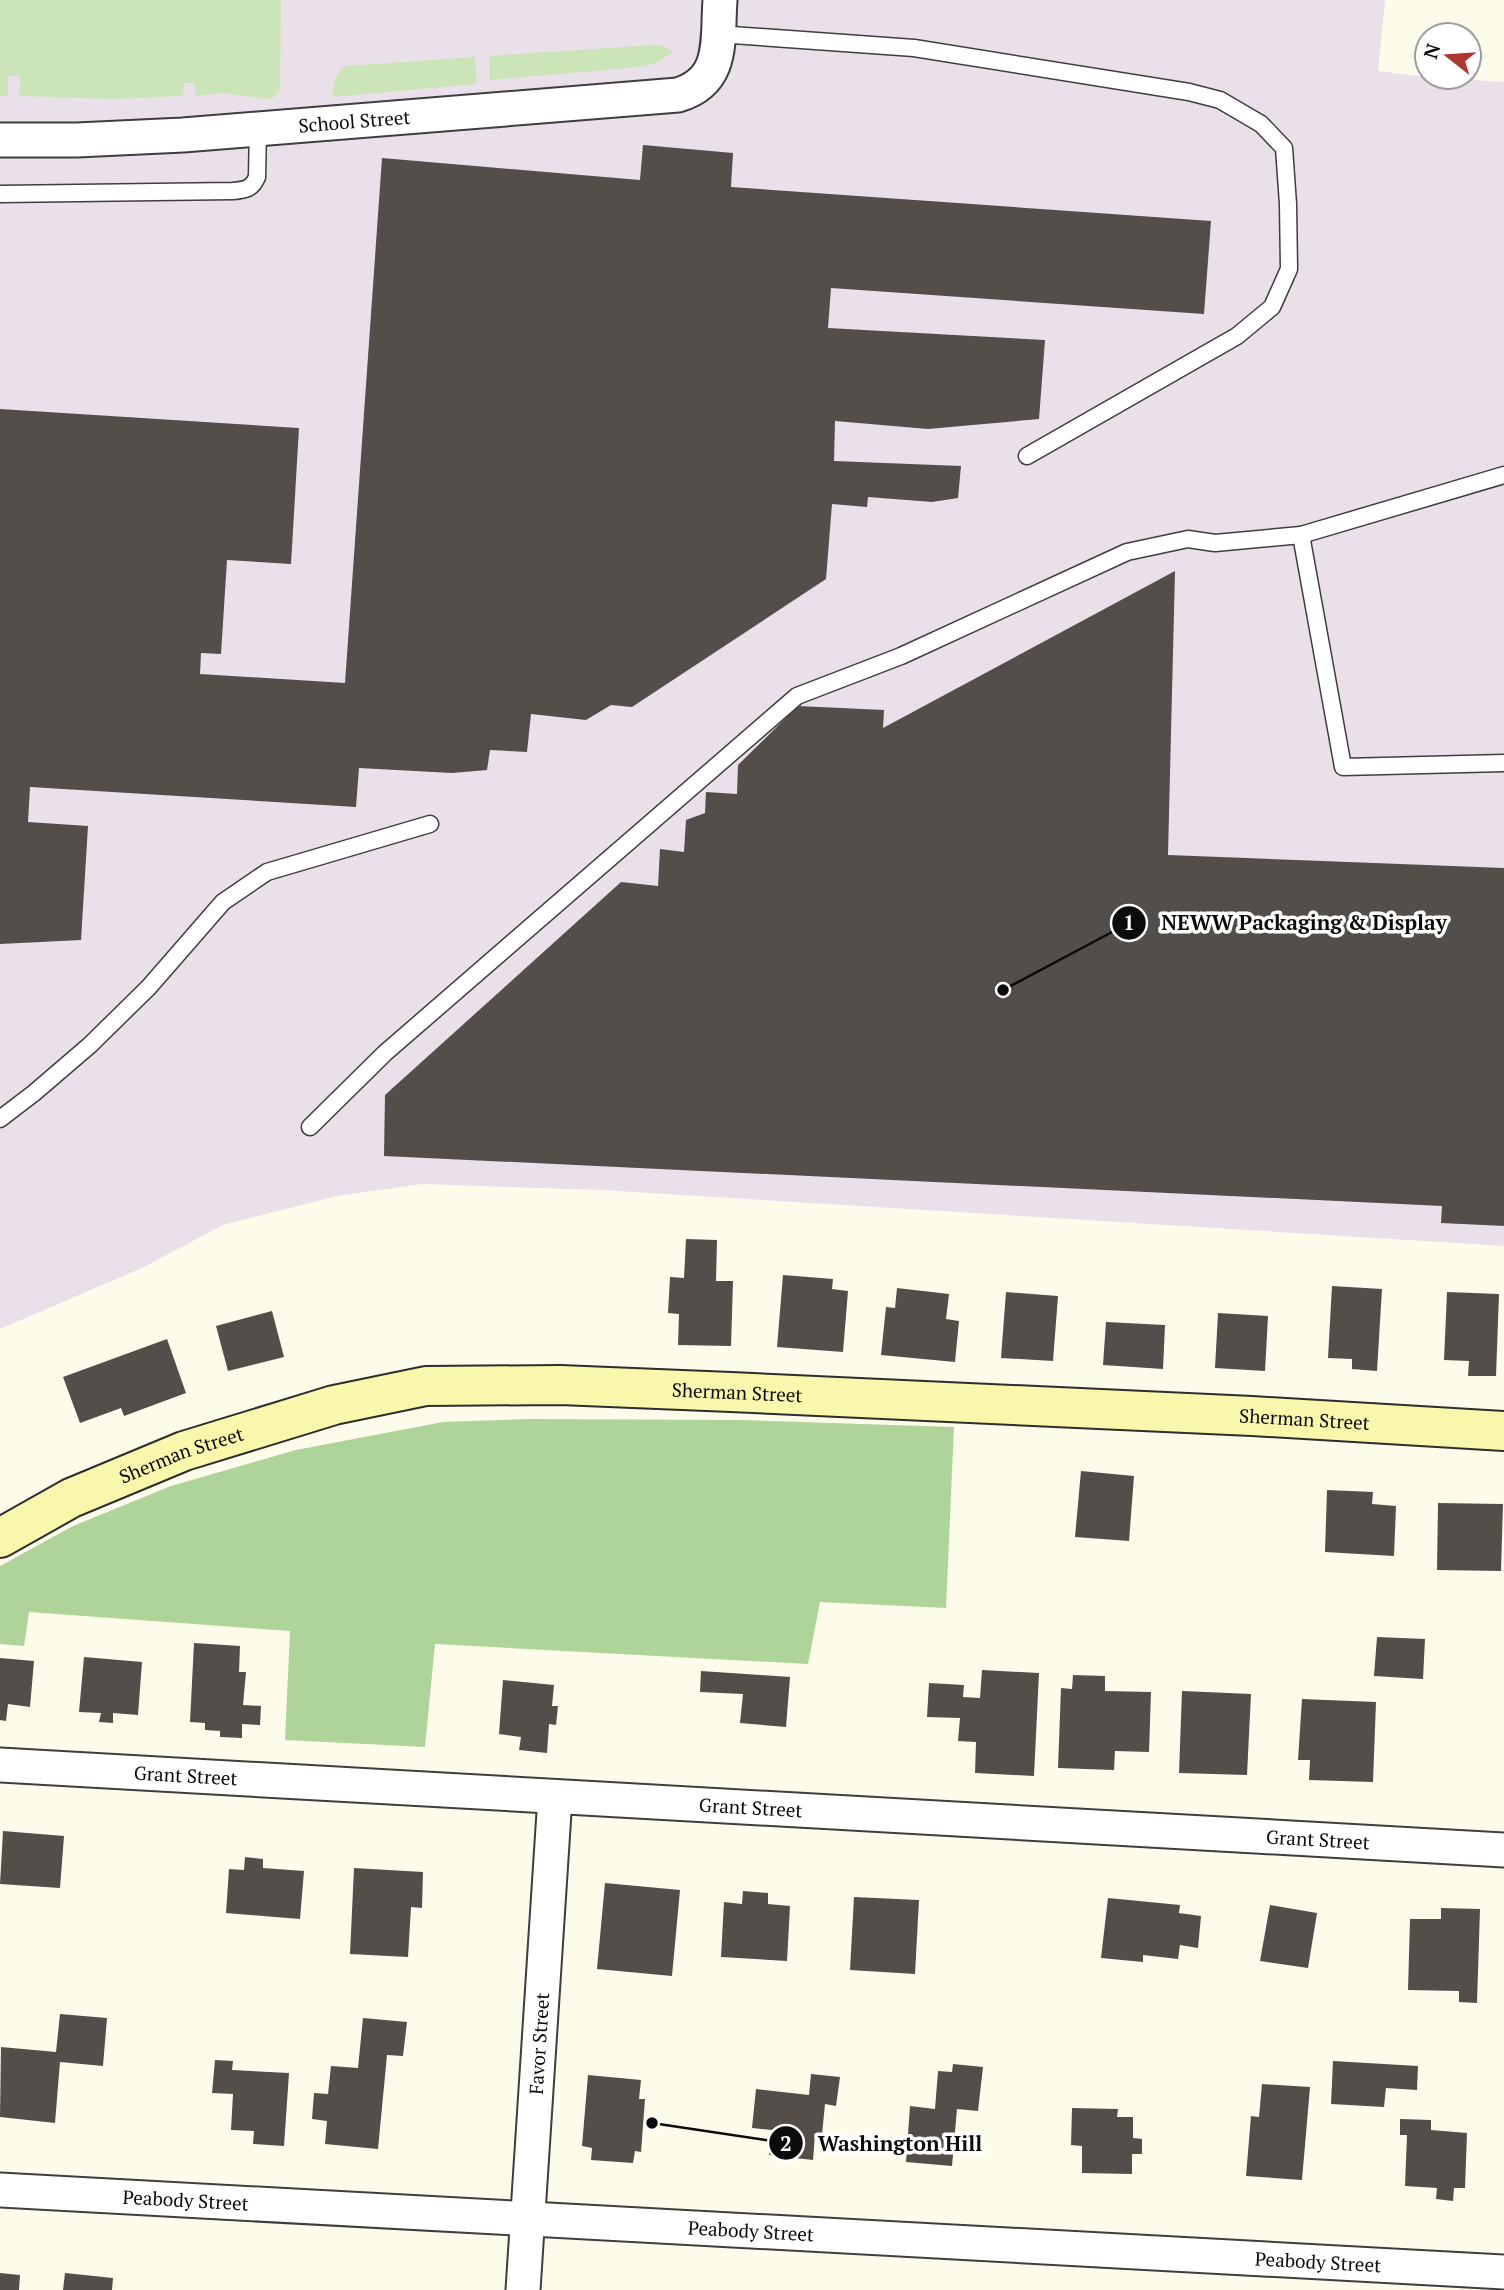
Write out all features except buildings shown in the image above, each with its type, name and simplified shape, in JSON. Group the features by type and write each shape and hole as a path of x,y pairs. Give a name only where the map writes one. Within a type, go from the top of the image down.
{"street":[{"path":"718,34 720,0"},
{"name":"School Street","path":"0,140 76,141 678,95 691,91 712,71 718,34"},
{"name":"Sherman Street","path":"0,1538 71,1498 184,1451 334,1405 426,1386 560,1385 903,1399 1504,1431"},
{"name":"Grant Street","path":"0,1765 1504,1850"},
{"name":"Favor Street","path":"523,2290 555,1797"},
{"name":"Peabody Street","path":"0,2190 1504,2272"}],"lane":[{"path":"718,34 914,48 1189,92 1220,100 1261,124 1284,148 1289,204 1289,269 1272,307 1237,336 1027,456"},
{"path":"0,194 247,189 254,185 257,177 258,128"},
{"path":"310,1127 385,1053 797,696 901,656 1127,552 1188,539 1215,543 1301,535 1504,475"},
{"path":"1301,535 1343,767 1504,764"},
{"path":"0,1119 90,1045 149,987 223,902 267,872 430,824"}],"shaded area":[{"path":"0,0 1385,0 1378,71 1413,75 1413,91 1483,91 1483,81 1504,82 1504,1246 601,1190 422,1184 337,1196 223,1225 142,1268 0,1329"}],"green space":[{"path":"0,0 281,0 280,89 273,98 267,99 223,93 196,96 194,83 184,83 183,96 113,99 19,96 20,76 8,76 8,96 0,95"},
{"path":"663,46 673,52 654,64 639,67 490,80 489,56"},
{"path":"475,57 477,84 332,97 337,75 346,66"},
{"path":"528,1419 742,1420 954,1427 946,1608 820,1602 808,1664 435,1644 425,1747 285,1740 290,1631 29,1612 24,1646 0,1644 0,1566 73,1526 171,1486 296,1450 443,1422"}],"place":[{"name":"NEWW Packaging & Display","path":"1003,990"},
{"name":"Washington Hill","path":"652,2123"}]}
